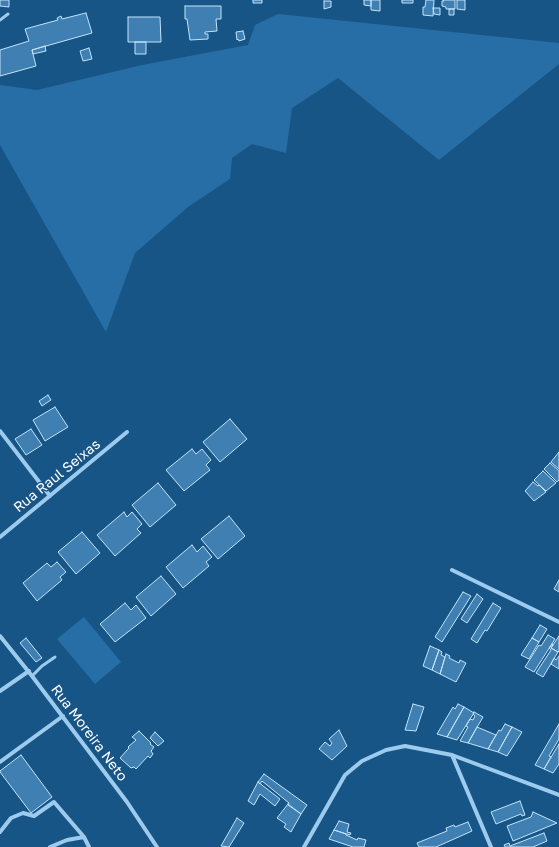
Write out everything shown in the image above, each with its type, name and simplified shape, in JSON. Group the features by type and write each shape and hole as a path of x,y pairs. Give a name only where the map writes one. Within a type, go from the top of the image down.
{"street":[{"path":"0,431 50,496"},
{"name":"Rua Raul Seixas","path":"0,536 128,432"},
{"path":"452,570 559,622"},
{"name":"Rua Moreira Neto","path":"0,636 29,671 127,802 157,847"},
{"path":"0,691 29,671"},
{"path":"0,762 63,716"},
{"path":"304,847 345,775 362,761 386,750 405,746 452,755 559,795"},
{"path":"452,755 490,847"},
{"path":"0,832 11,818 22,813 34,816 54,802 84,837 89,847"},
{"path":"50,847 67,840 84,837"}],"lane":[{"path":"0,20 8,14"},
{"path":"32,676 42,666 55,657"}],"shaded area":[{"path":"278,14 559,43 559,64 439,160 338,78 292,108 286,153 252,144 232,158 230,179 188,207 135,253 106,332 0,145 0,85 37,90 142,65 248,45 255,25"},
{"path":"84,617 121,662 95,684 57,639"}],"building":[{"path":"0,0 9,0 9,7 0,6"},
{"path":"253,0 262,0 262,3 253,3"},
{"path":"364,0 371,0 371,6 364,5"},
{"path":"371,0 380,0 380,11 371,10"},
{"path":"402,0 413,0 413,3 402,3"},
{"path":"426,0 434,0 433,16 423,15 423,7 425,7"},
{"path":"443,0 455,0 455,9 446,9 446,7 442,6"},
{"path":"457,0 465,0 465,10 457,9"},
{"path":"324,1 331,1 331,7 324,9"},
{"path":"185,6 221,6 221,19 216,19 217,31 205,32 205,34 208,34 208,39 190,40 187,19 185,19"},
{"path":"433,8 440,8 440,15 434,14"},
{"path":"449,9 454,9 454,15 449,15"},
{"path":"86,13 92,33 32,50 36,66 0,76 0,50 29,41 25,29 58,20 57,18 61,16 62,19"},
{"path":"128,17 160,17 161,42 128,42"},
{"path":"243,31 245,39 239,41 238,39 237,40 236,32"},
{"path":"135,42 146,42 146,54 135,54"},
{"path":"45,46 46,51 33,54 32,50"},
{"path":"89,48 92,59 83,61 80,51"},
{"path":"48,395 51,400 42,406 39,401"},
{"path":"55,407 68,427 45,441 33,420"},
{"path":"230,419 247,439 220,462 203,442"},
{"path":"31,429 42,445 26,455 15,439"},
{"path":"192,449 196,454 202,449 211,460 206,465 210,470 184,491 166,470"},
{"path":"559,452 559,469 551,462"},
{"path":"550,463 559,471 559,480 557,482 544,469"},
{"path":"543,471 556,483 546,491 534,480"},
{"path":"533,482 538,486 539,485 546,492 534,501 525,491"},
{"path":"158,483 176,505 150,527 132,505"},
{"path":"124,512 127,517 132,512 142,524 137,529 141,533 115,556 97,535"},
{"path":"229,516 245,536 218,559 201,539"},
{"path":"82,532 100,553 76,574 58,552"},
{"path":"192,545 197,552 203,546 212,557 206,562 209,566 183,588 166,567"},
{"path":"57,562 66,572 60,577 62,580 37,601 23,583 47,563 51,567"},
{"path":"161,576 176,594 151,616 136,597"},
{"path":"559,580 559,592 554,589"},
{"path":"463,592 471,596 442,642 435,637"},
{"path":"477,594 483,599 467,623 461,619"},
{"path":"125,603 131,610 136,605 146,618 115,642 100,624"},
{"path":"493,603 501,608 487,631 485,630 477,643 471,639"},
{"path":"540,625 547,629 539,642 532,638"},
{"path":"548,635 555,639 534,672 525,667 539,645 541,646"},
{"path":"559,636 559,651 558,652 551,648"},
{"path":"26,638 42,658 36,662 20,643"},
{"path":"532,638 539,642 529,659 521,655"},
{"path":"552,644 553,645 551,648 558,652 543,677 536,673 551,650 549,648"},
{"path":"430,646 439,650 432,670 423,666"},
{"path":"439,650 442,652 441,655 445,657 440,674 432,670"},
{"path":"446,654 450,656 449,658 459,663 460,660 466,663 456,682 440,674"},
{"path":"559,656 559,669 551,664 554,658 556,660"},
{"path":"413,704 424,707 416,731 405,730"},
{"path":"458,704 464,707 447,737 437,734 453,707 455,709"},
{"path":"464,707 474,713 457,740 447,737"},
{"path":"474,712 483,717 468,743 460,741 468,727 466,726 470,719 473,720 475,716 473,714"},
{"path":"505,724 512,727 498,752 488,749 499,730 501,731"},
{"path":"559,724 559,739 549,756 551,757 544,769 535,765"},
{"path":"477,727 496,735 488,749 468,743"},
{"path":"512,727 522,732 507,756 498,752"},
{"path":"339,730 347,746 332,760 319,749 325,742 330,746 332,743 329,739"},
{"path":"139,731 154,747 151,751 153,754 150,758 148,756 136,769 134,767 131,768 120,758 129,748 128,747 136,740 132,737"},
{"path":"155,732 164,741 158,746 150,738"},
{"path":"559,744 559,764 553,773 544,769"},
{"path":"21,755 52,797 31,813 0,772"},
{"path":"264,774 307,805 301,814 288,805 289,803 262,781 260,784 258,782"},
{"path":"258,782 280,799 275,806 260,794 254,805 248,801"},
{"path":"520,801 525,815 522,816 521,814 496,824 491,812"},
{"path":"288,804 301,814 291,832 284,827 286,824 277,818"},
{"path":"533,812 557,823 513,841 507,826 531,817"},
{"path":"237,818 244,823 229,847 221,846"},
{"path":"339,821 349,824 347,832 351,833 350,835 334,830"},
{"path":"468,822 472,831 436,847 419,847 417,843 447,831 446,828 454,825 455,827"},
{"path":"334,830 357,840 358,838 366,840 364,847 353,847 329,839"},
{"path":"544,833 547,841 533,847 505,847 504,845 509,843 510,846"}]}
